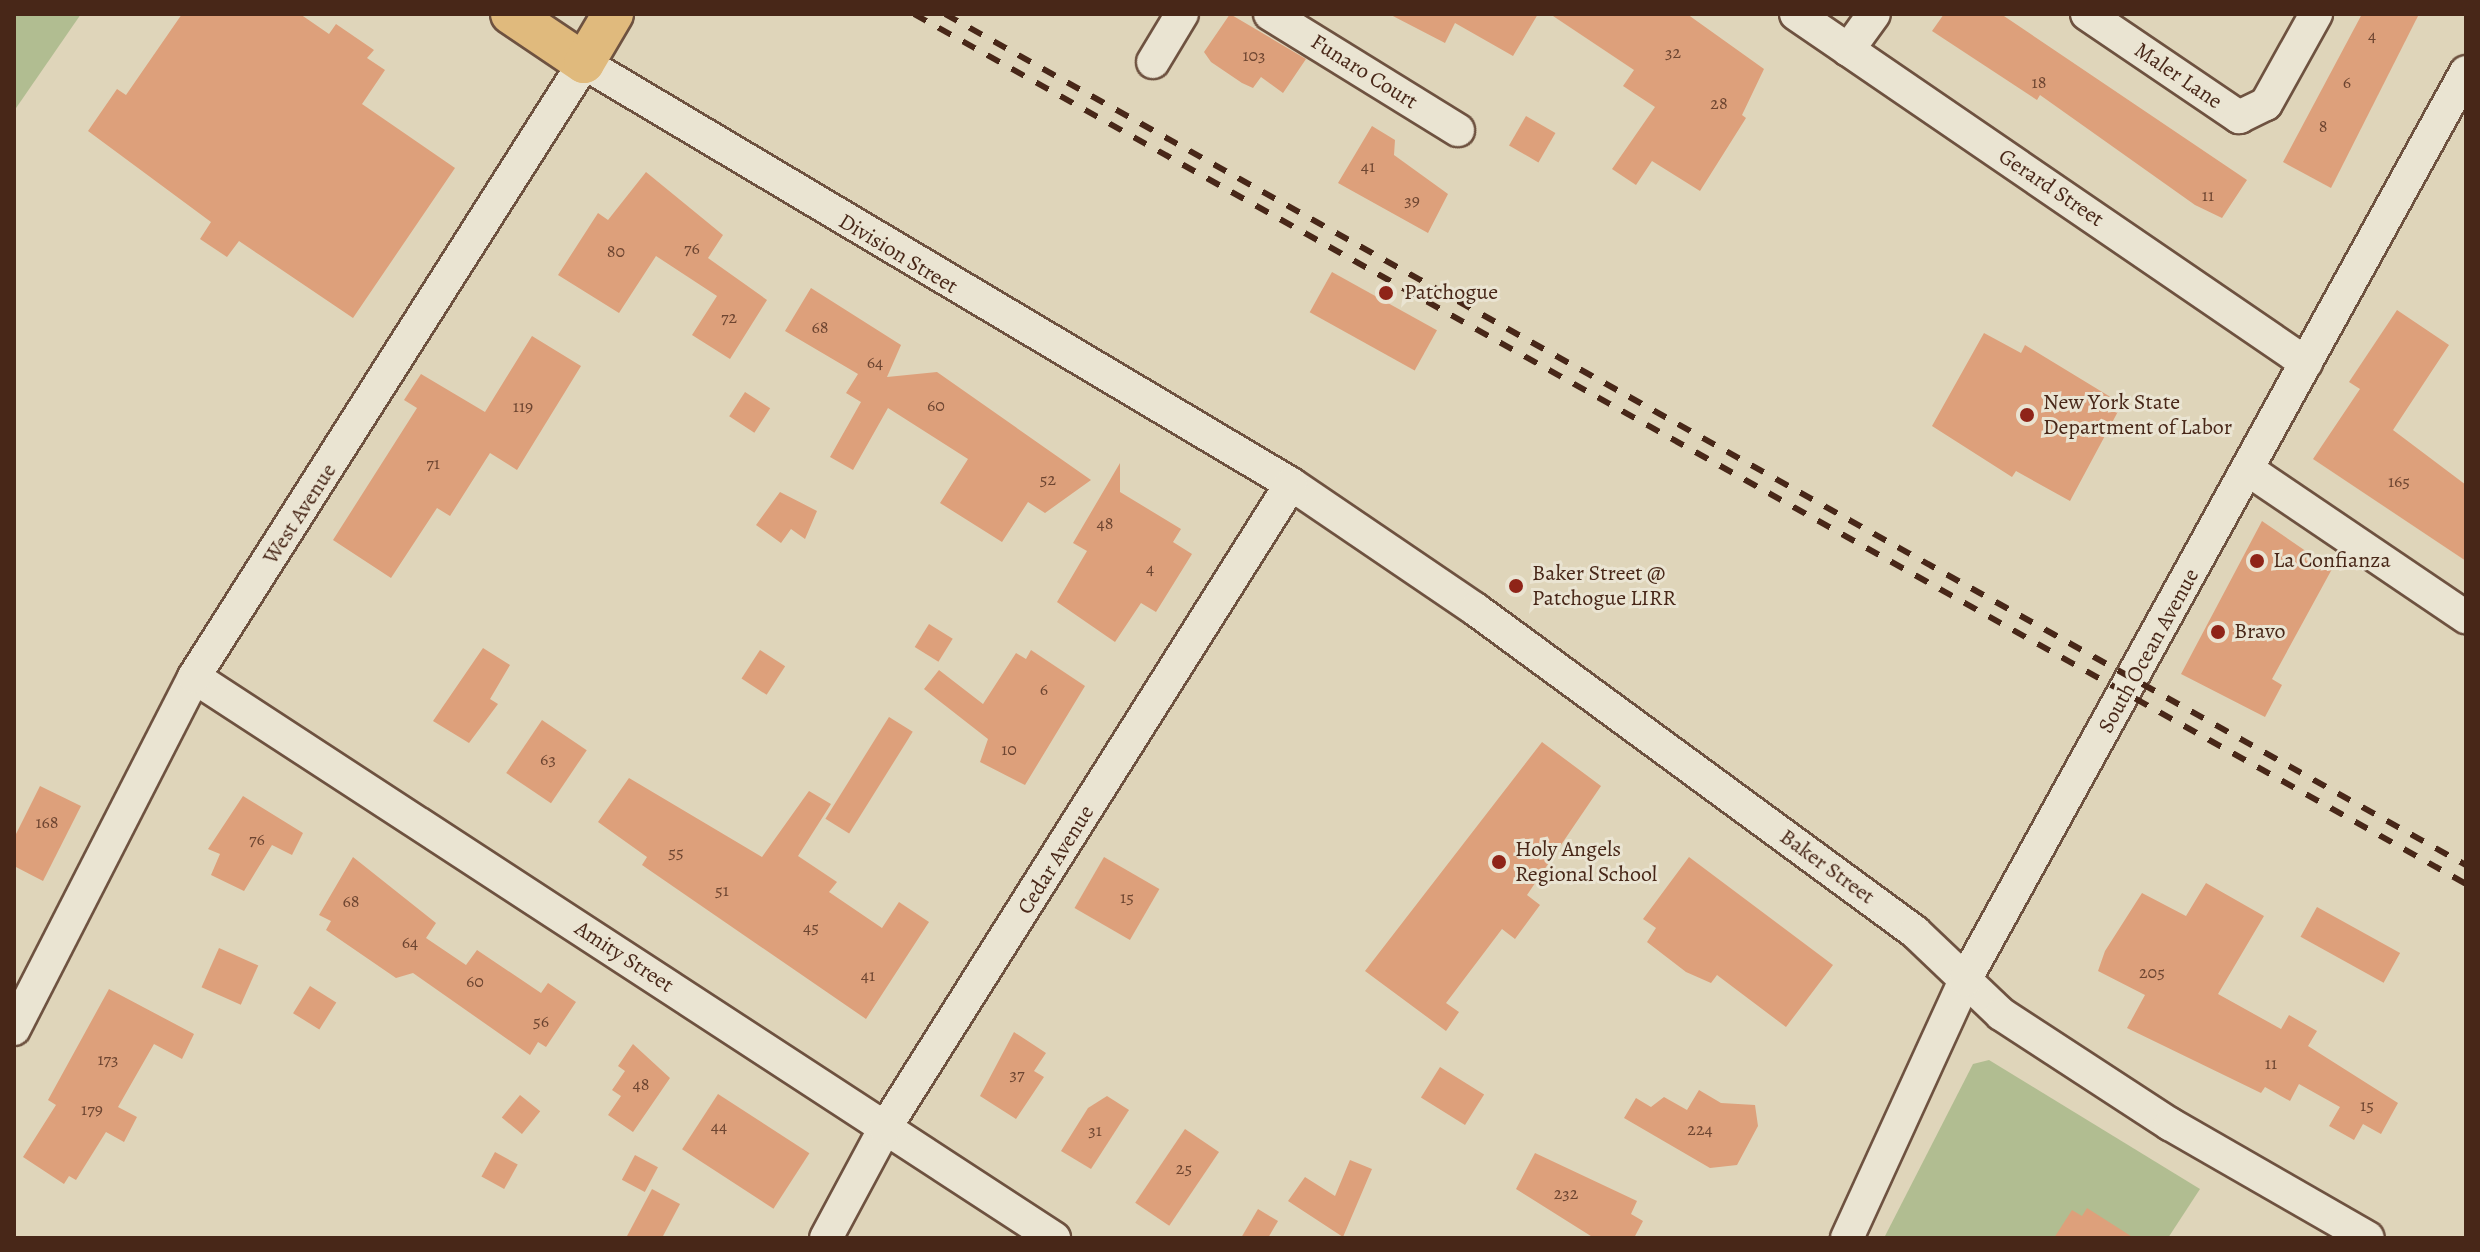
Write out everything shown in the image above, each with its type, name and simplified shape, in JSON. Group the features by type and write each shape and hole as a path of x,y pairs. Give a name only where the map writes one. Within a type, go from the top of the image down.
{"main road":[{"name":"Division Street","path":"511,14 584,63"},
{"name":"West Avenue","path":"584,63 613,14"}],"street":[{"path":"1153,62 1182,14"},
{"name":"Funaro Court","path":"1270,14 1458,130"},
{"name":"Gerard Street","path":"1796,14 2306,363"},
{"path":"1848,50 1874,14"},
{"name":"Maler Lane","path":"2087,14 2239,117 2266,104 2316,14"},
{"name":"Division Street","path":"584,63 1291,484"},
{"name":"West Avenue","path":"14,1029 194,677 584,63"},
{"name":"South Ocean Avenue","path":"1847,1238 1965,980 2250,471 2466,72"},
{"path":"2250,471 2466,617"},
{"name":"Baker Street","path":"1291,484 1679,757 1915,932 2001,1014 2170,1124 2368,1238"},
{"name":"Cedar Avenue","path":"826,1238 885,1128 1291,484"},
{"name":"Amity Street","path":"194,677 1054,1238"}],"green space":[{"path":"14,14 81,14 14,111"},
{"path":"1989,1060 2200,1189 2168,1238 1884,1238 1973,1064"}],"building":[{"path":"182,14 300,14 329,34 336,24 374,50 367,58 385,70 362,104 455,168 353,318 239,241 227,257 200,239 211,222 88,131 117,89 126,95"},
{"path":"1230,14 1306,59 1283,93 1261,77 1253,88 1242,83 1211,62 1204,52"},
{"path":"1389,14 1538,14 1513,56 1455,23 1445,43"},
{"path":"1550,14 1687,14 1764,69 1742,115 1746,118 1700,191 1652,161 1636,185 1612,169 1655,107 1623,86 1634,70"},
{"path":"1944,14 2001,14 2247,180 2222,218 2195,205 2040,95 2037,100 1932,31"},
{"path":"2362,14 2419,14 2331,188 2283,162"},
{"path":"1526,116 1555,133 1538,162 1509,145"},
{"path":"1372,126 1395,140 1394,155 1448,194 1428,233 1338,183"},
{"path":"646,172 723,235 708,258 767,300 730,359 692,335 717,296 656,256 619,313 558,275 598,213 608,220"},
{"name":"Patchogue","path":"1332,272 1437,330 1415,370 1310,312"},
{"path":"811,288 901,345 887,377 937,372 1091,480 1045,513 1028,502 1002,542 940,503 968,459 888,408 853,470 830,457 861,402 846,393 858,374 785,331"},
{"path":"2397,310 2449,345 2393,430 2466,485 2466,561 2313,459 2360,389 2349,382"},
{"name":"New York State Department of Labor","path":"1984,333 2021,353 2025,345 2122,404 2070,501 2016,471 2012,477 1932,426"},
{"path":"532,336 581,366 517,470 490,453 450,516 437,508 391,578 333,540 417,408 404,400 421,374 485,412"},
{"path":"745,392 770,408 754,433 729,416"},
{"path":"1120,463 1120,492 1181,529 1173,542 1192,554 1156,612 1141,603 1115,642 1057,602 1087,551 1073,543"},
{"path":"780,492 817,511 805,539 791,529 781,543 756,525"},
{"path":"2262,521 2332,569 2272,679 2282,685 2265,717 2181,674"},
{"path":"929,624 953,639 938,662 915,647"},
{"path":"483,648 510,665 490,699 498,704 469,743 433,721"},
{"path":"760,650 785,666 767,695 741,679"},
{"path":"1031,650 1085,686 1025,785 980,762 988,739 924,689 939,670 983,704 1016,653 1026,659"},
{"path":"889,717 913,732 849,834 825,819"},
{"path":"542,720 587,750 551,803 506,773"},
{"name":"Holy Angels Regional School","path":"1542,742 1601,786 1527,895 1540,905 1515,939 1502,929 1446,1003 1459,1012 1446,1031 1365,971"},
{"path":"629,778 762,857 809,791 831,804 798,856 837,882 829,892 882,928 899,902 929,922 866,1019 642,865 647,857 598,822"},
{"path":"40,786 81,806 43,881 14,866 14,838"},
{"path":"243,796 303,833 292,855 272,845 244,891 211,875 220,854 208,849"},
{"path":"353,857 436,923 426,938 466,965 477,950 541,993 548,983 576,1002 546,1047 538,1042 530,1055 413,973 396,978 326,930 331,921 319,915"},
{"path":"1104,857 1159,889 1130,940 1074,908"},
{"name":"Holy Angels Regional School","path":"1689,857 1833,965 1786,1027 1717,975 1711,983 1686,972 1647,942 1656,928 1643,919"},
{"path":"2206,883 2264,916 2218,994 2281,1029 2289,1015 2317,1031 2308,1046 2398,1103 2381,1134 2363,1124 2354,1140 2329,1126 2340,1107 2299,1084 2290,1101 2265,1087 2261,1093 2127,1028 2145,995 2098,971 2105,951 2142,893 2186,916"},
{"path":"2317,907 2400,953 2384,983 2301,937"},
{"path":"219,948 258,965 241,1005 202,987"},
{"path":"310,986 336,1002 319,1030 293,1013"},
{"path":"109,989 194,1034 182,1059 154,1044 118,1107 137,1117 124,1142 106,1132 76,1180 69,1176 64,1184 23,1157 56,1105 48,1100"},
{"path":"1014,1032 1046,1053 1034,1071 1044,1077 1016,1119 980,1096"},
{"path":"633,1044 670,1078 633,1132 608,1115 621,1096 612,1090 625,1071 618,1066"},
{"path":"1440,1067 1484,1095 1465,1125 1421,1098"},
{"path":"1699,1090 1721,1103 1755,1105 1758,1126 1737,1165 1710,1168 1624,1118 1636,1098 1651,1107 1664,1097 1687,1110"},
{"path":"718,1094 809,1153 773,1209 682,1149"},
{"path":"520,1095 540,1111 522,1134 502,1118"},
{"path":"1107,1096 1129,1110 1091,1169 1061,1151 1088,1108"},
{"path":"1185,1129 1219,1152 1169,1226 1135,1203"},
{"path":"495,1152 518,1165 504,1189 481,1176"},
{"path":"1535,1153 1637,1201 1631,1214 1643,1221 1634,1238 1594,1238 1516,1189"},
{"path":"635,1155 658,1167 645,1192 622,1180"},
{"path":"1350,1160 1372,1169 1343,1237 1288,1201 1305,1177 1335,1196"},
{"path":"652,1189 680,1204 662,1238 626,1238"},
{"path":"2087,1208 2134,1238 2054,1238 2072,1210 2082,1216"},
{"path":"1258,1209 1278,1221 1268,1238 1241,1238"}],"railway":[{"path":"914,14 2466,884"},
{"path":"945,14 2466,865"}],"place":[{"name":"Patchogue","path":"1386,293"},
{"name":"New York State Department of Labor","path":"2027,415"},
{"name":"La Confianza","path":"2257,561"},
{"name":"Baker Street @ Patchogue LIRR","path":"1516,586"},
{"name":"Bravo","path":"2218,632"},
{"name":"Holy Angels Regional School","path":"1499,862"}]}
